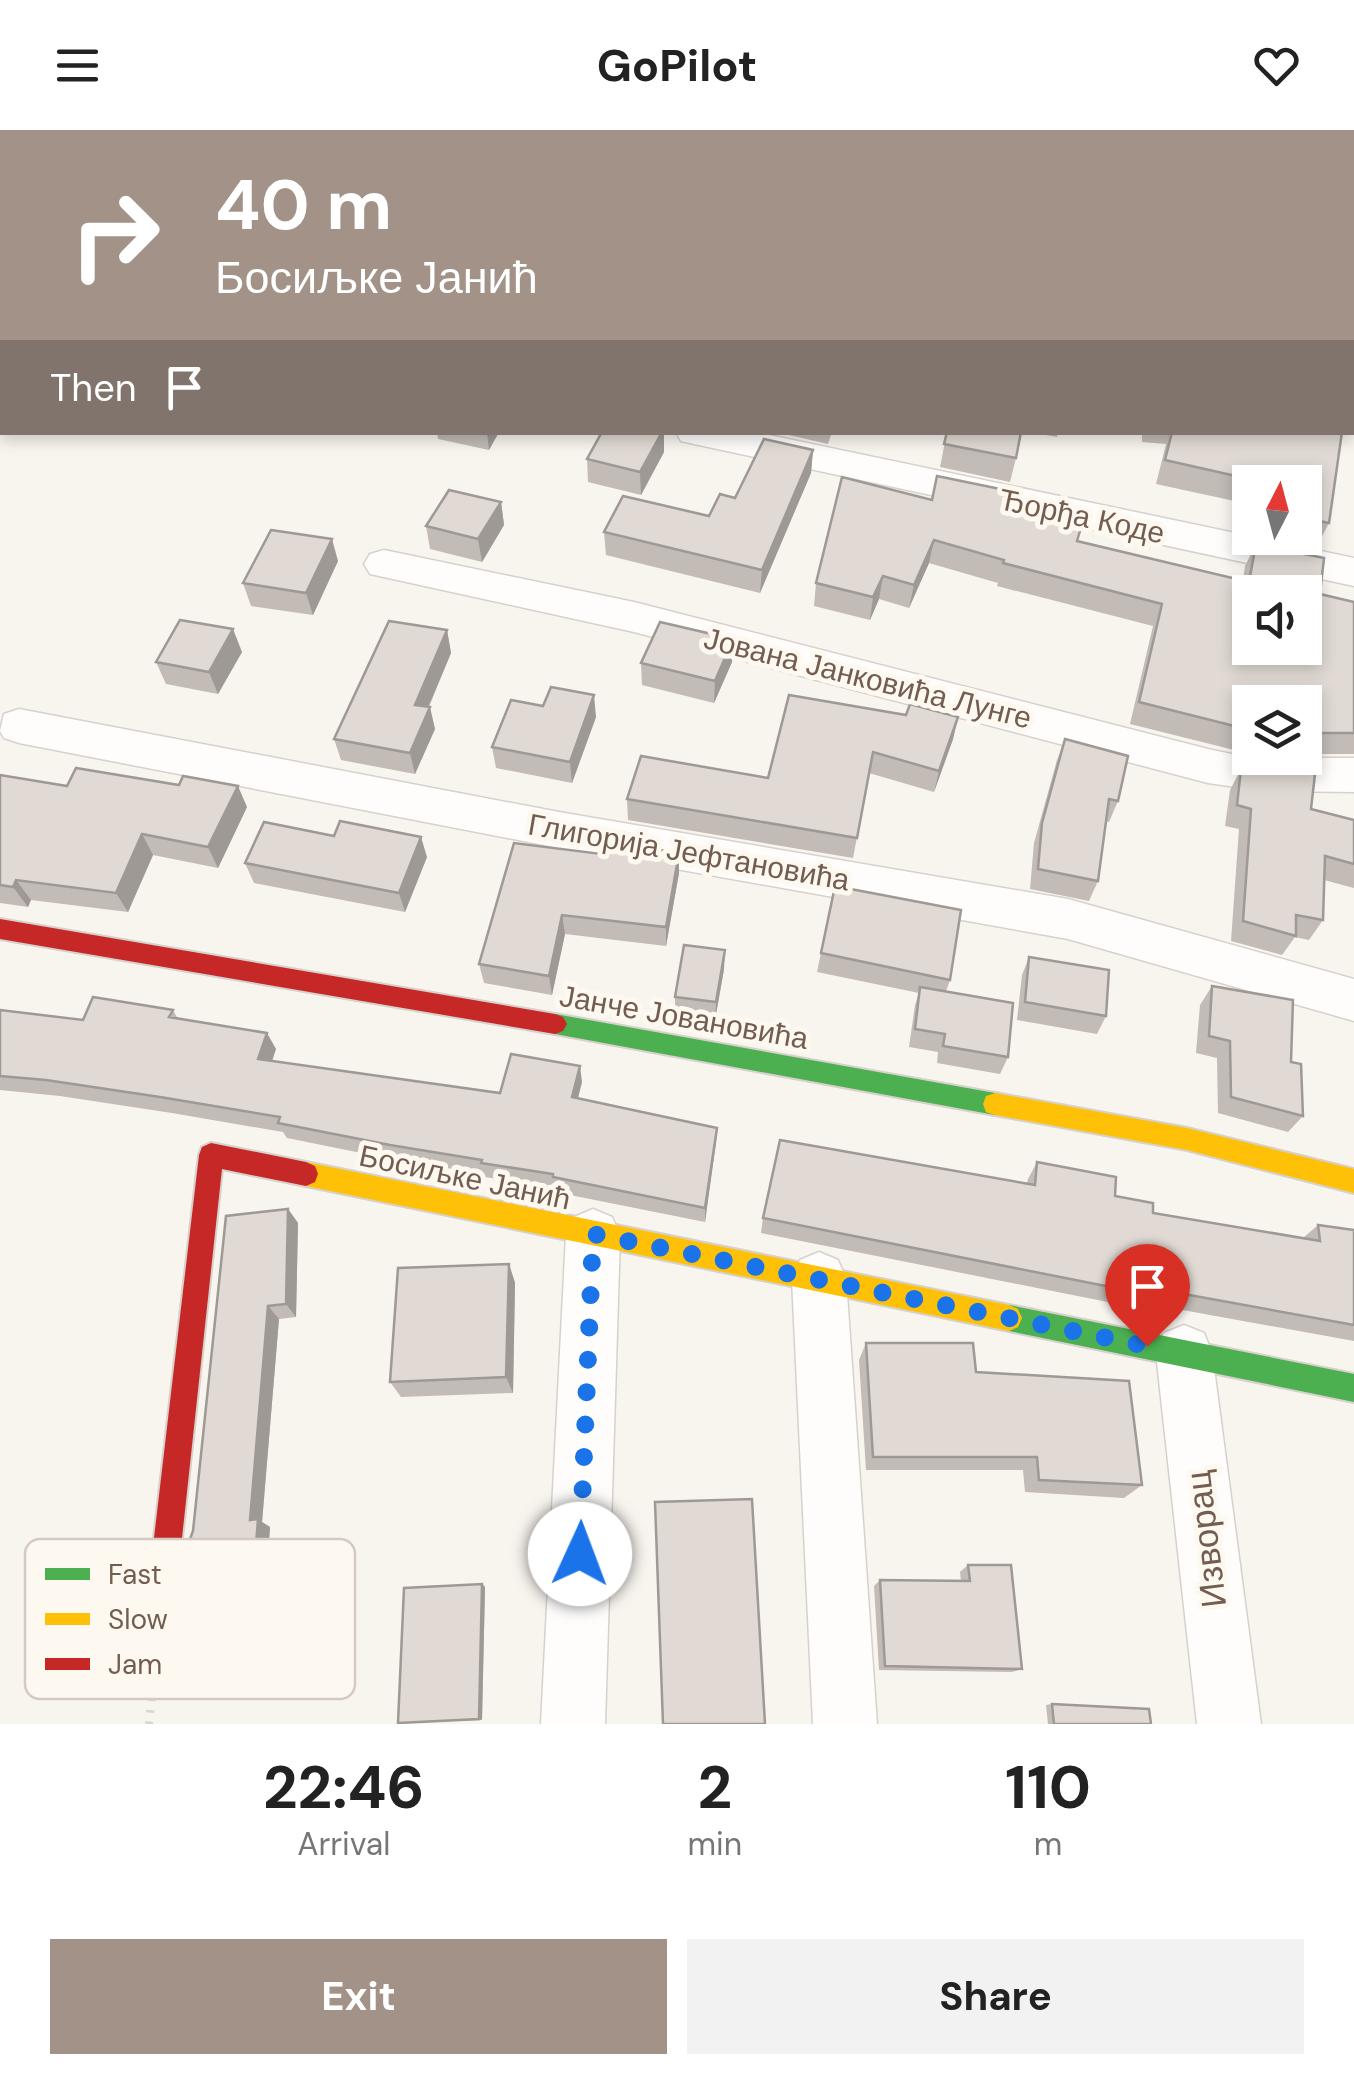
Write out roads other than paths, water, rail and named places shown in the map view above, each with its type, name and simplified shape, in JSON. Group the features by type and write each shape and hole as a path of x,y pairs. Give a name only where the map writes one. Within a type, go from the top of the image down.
{"street":[{"name":"Ђорђа Коде","path":"708,435 1354,572"},
{"name":"Јована Јанковића Лунге","path":"384,564 634,618 1208,766 1264,774 1354,775"},
{"name":"Глигорија Јефтановића","path":"19,726 540,826 1068,918 1354,1000"},
{"name":"Јанче Јовановића","path":"0,929 255,970 1187,1139 1354,1181"},
{"name":"Босиљке Јанић","path":"168,1538 211,1155 1354,1388"},
{"path":"573,1724 593,1234"},
{"path":"820,1279 845,1724"},
{"name":"Изворац","path":"1184,1354 1229,1724"}]}
